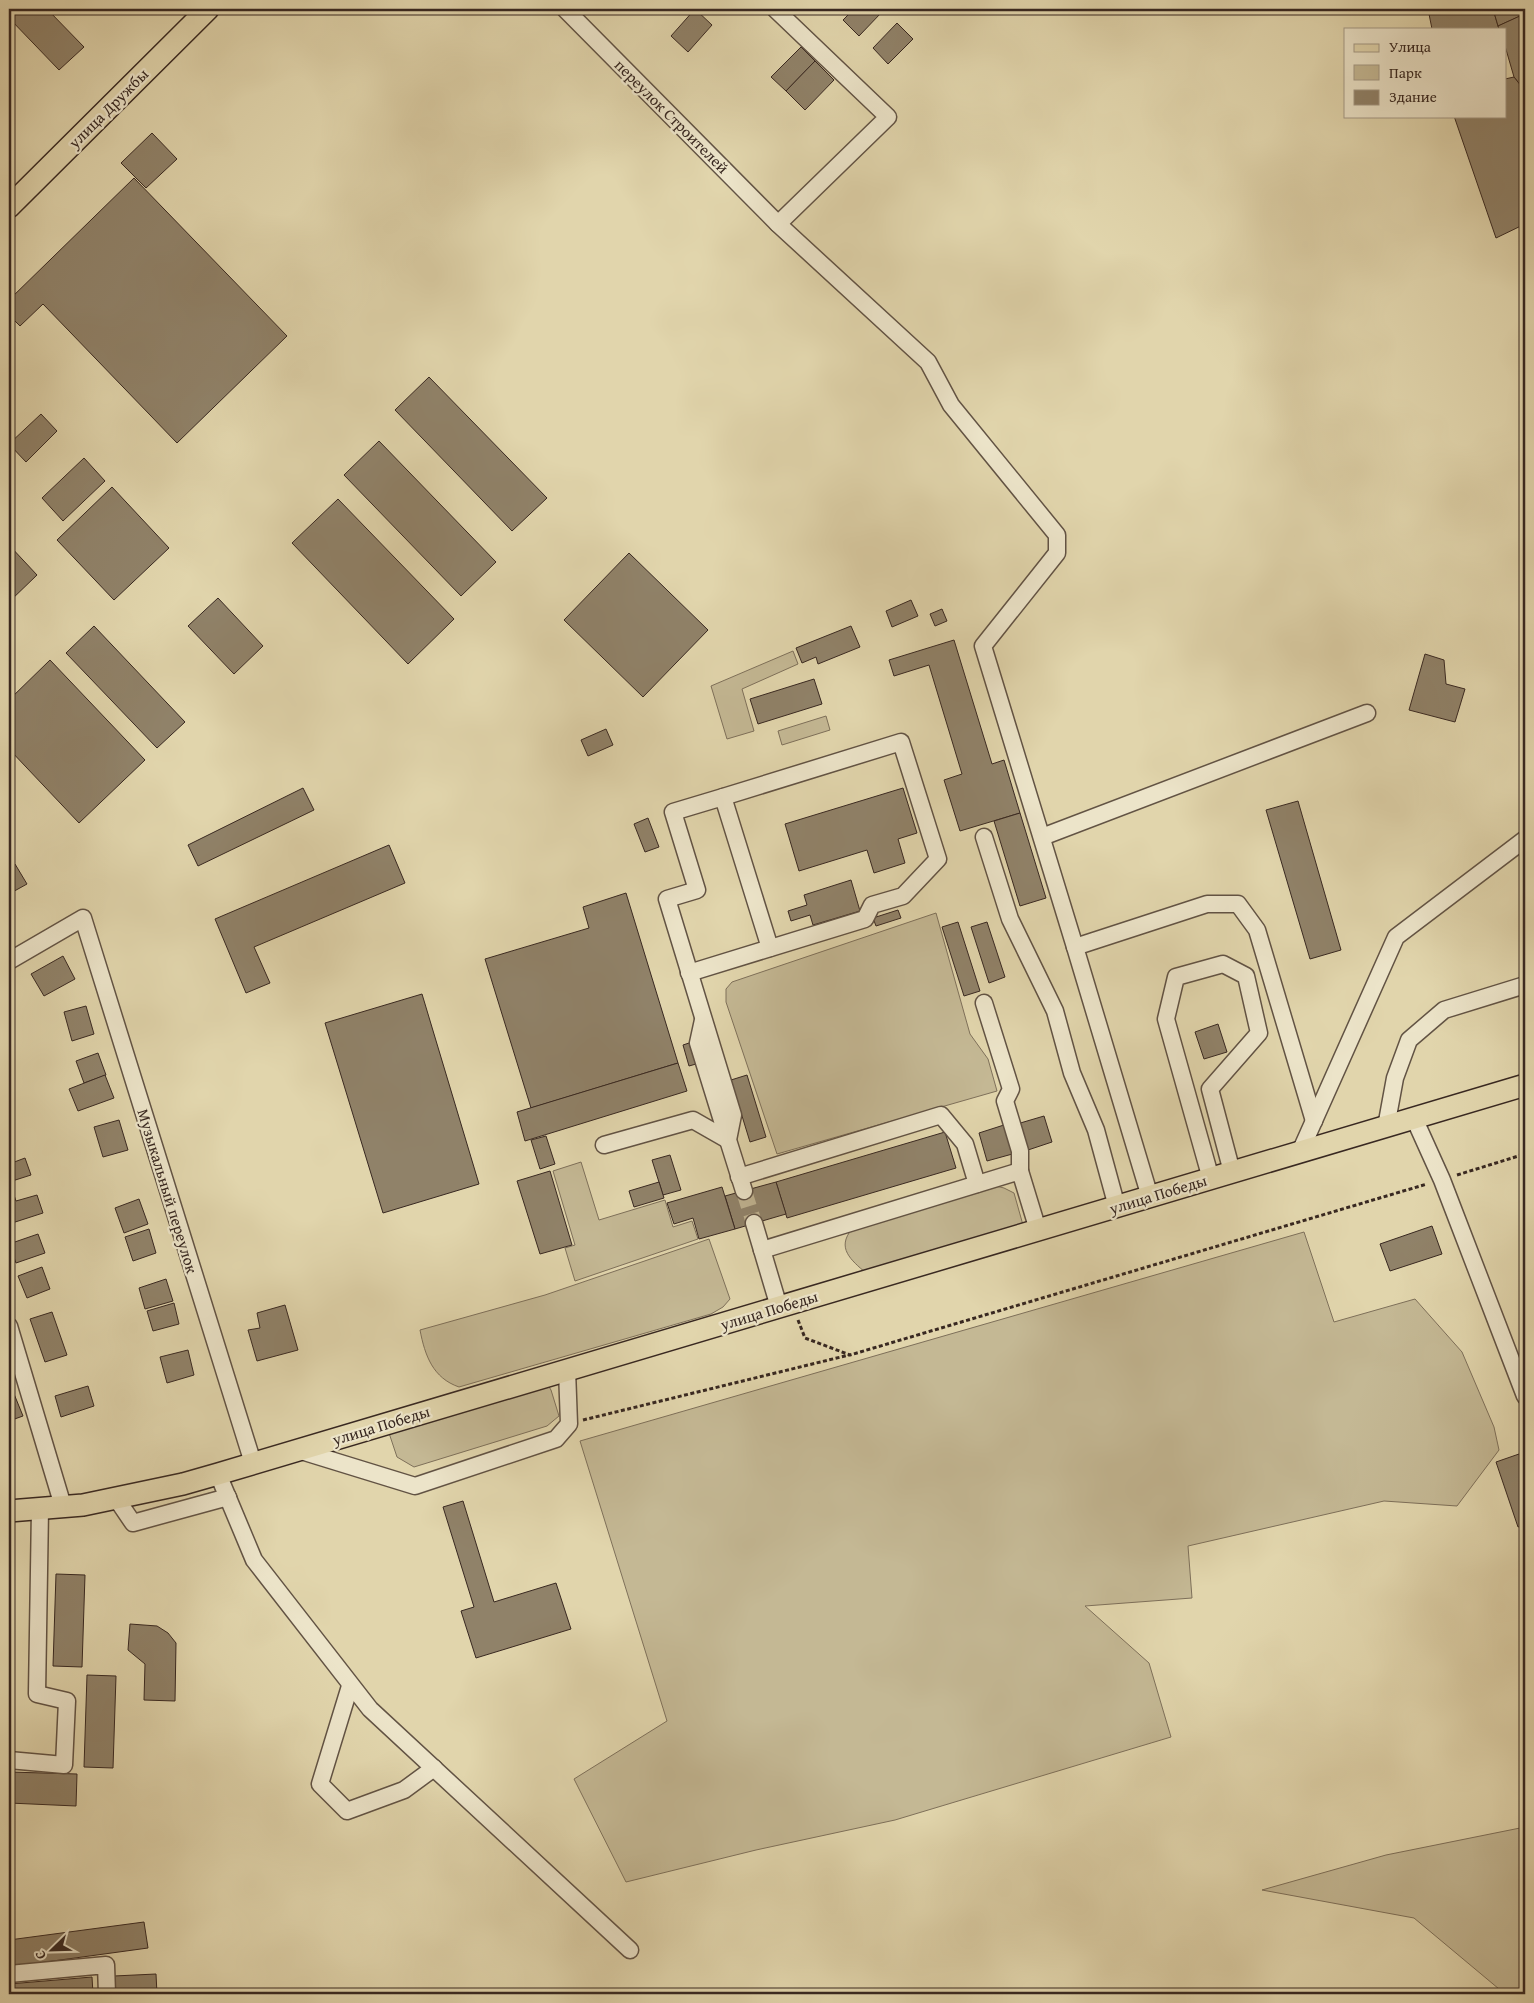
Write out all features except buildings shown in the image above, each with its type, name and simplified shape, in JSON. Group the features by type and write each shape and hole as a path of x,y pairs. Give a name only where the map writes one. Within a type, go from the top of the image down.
{"main road":[{"name":"улица Дружбы","path":"9,207 208,9"},
{"name":"улица Победы","path":"9,1511 82,1505 184,1484 1525,1085"}],"street":[{"name":"переулок Строителей","path":"565,9 778,224 928,362 951,405 1057,535 1057,553 984,646 1042,837"},
{"path":"775,9 888,117 778,224"},
{"path":"1150,1197 1042,837 1367,713"},
{"path":"689,973 865,919 872,905 903,896 938,859 902,742 673,812 697,890 667,899 689,973 704,1019 698,1043 742,1184 941,1115 965,1144 977,1184"},
{"path":"723,797 770,948"},
{"path":"984,837 1010,919 1055,1010 1072,1074 1096,1130 1117,1206"},
{"path":"1300,1152 1396,936 1525,839"},
{"path":"1075,947 1207,904 1238,904 1257,930 1314,1121"},
{"name":"Музыкальный переулок","path":"9,961 83,918 253,1463"},
{"path":"1211,1179 1166,1019 1176,977 1223,964 1246,976 1259,1033 1210,1089 1232,1172"},
{"path":"1386,1127 1395,1078 1409,1040 1444,1010 1525,985"},
{"path":"984,1003 1011,1089 1005,1101 1020,1151 1020,1171 1038,1230"},
{"path":"1414,1118 1442,1180 1525,1396"},
{"path":"604,1145 694,1120 728,1140"},
{"path":"762,1250 1020,1171"},
{"path":"754,1223 762,1250 786,1305"},
{"path":"9,1326 63,1506"},
{"path":"298,1450 415,1486 556,1439 569,1424 567,1370"},
{"path":"218,1474 254,1560 350,1686 370,1709 630,1950"},
{"path":"116,1498 133,1523 228,1497"},
{"path":"9,1760 64,1765 67,1701 37,1694 40,1509"},
{"path":"350,1686 320,1784 347,1811 404,1790 434,1768"},
{"path":"9,1974 106,1965 107,1994"}],"path":[{"path":"569,1424 850,1355 1525,1154"},
{"path":"786,1305 804,1338 850,1355"}],"green space":[{"path":"793,651 798,664 742,689 754,731 727,739 711,686"},
{"path":"826,716 830,730 782,745 778,731"},
{"path":"936,913 970,1034 988,1059 997,1091 777,1154 726,1002 726,989 732,982"},
{"path":"581,1162 599,1220 665,1200 673,1227 692,1221 698,1239 575,1281 565,1248 575,1245 553,1171"},
{"path":"992,1185 1014,1193 1023,1225 866,1273 847,1253 845,1242 852,1229"},
{"path":"1304,1232 1334,1322 1415,1299 1462,1352 1494,1427 1499,1450 1457,1506 1384,1501 1188,1546 1192,1598 1085,1606 1149,1663 1171,1737 895,1820 756,1850 626,1882 574,1779 667,1721 580,1441"},
{"path":"709,1239 730,1299 723,1307 711,1314 459,1387 443,1378 428,1357 420,1330 545,1295"},
{"path":"538,1369 551,1390 559,1416 547,1426 414,1467 397,1457 386,1424"},
{"path":"1525,1827 1525,1994 1505,1994 1414,1918 1262,1890 1386,1855"}],"tunnel":[{"path":"744,1191 754,1223"}]}
